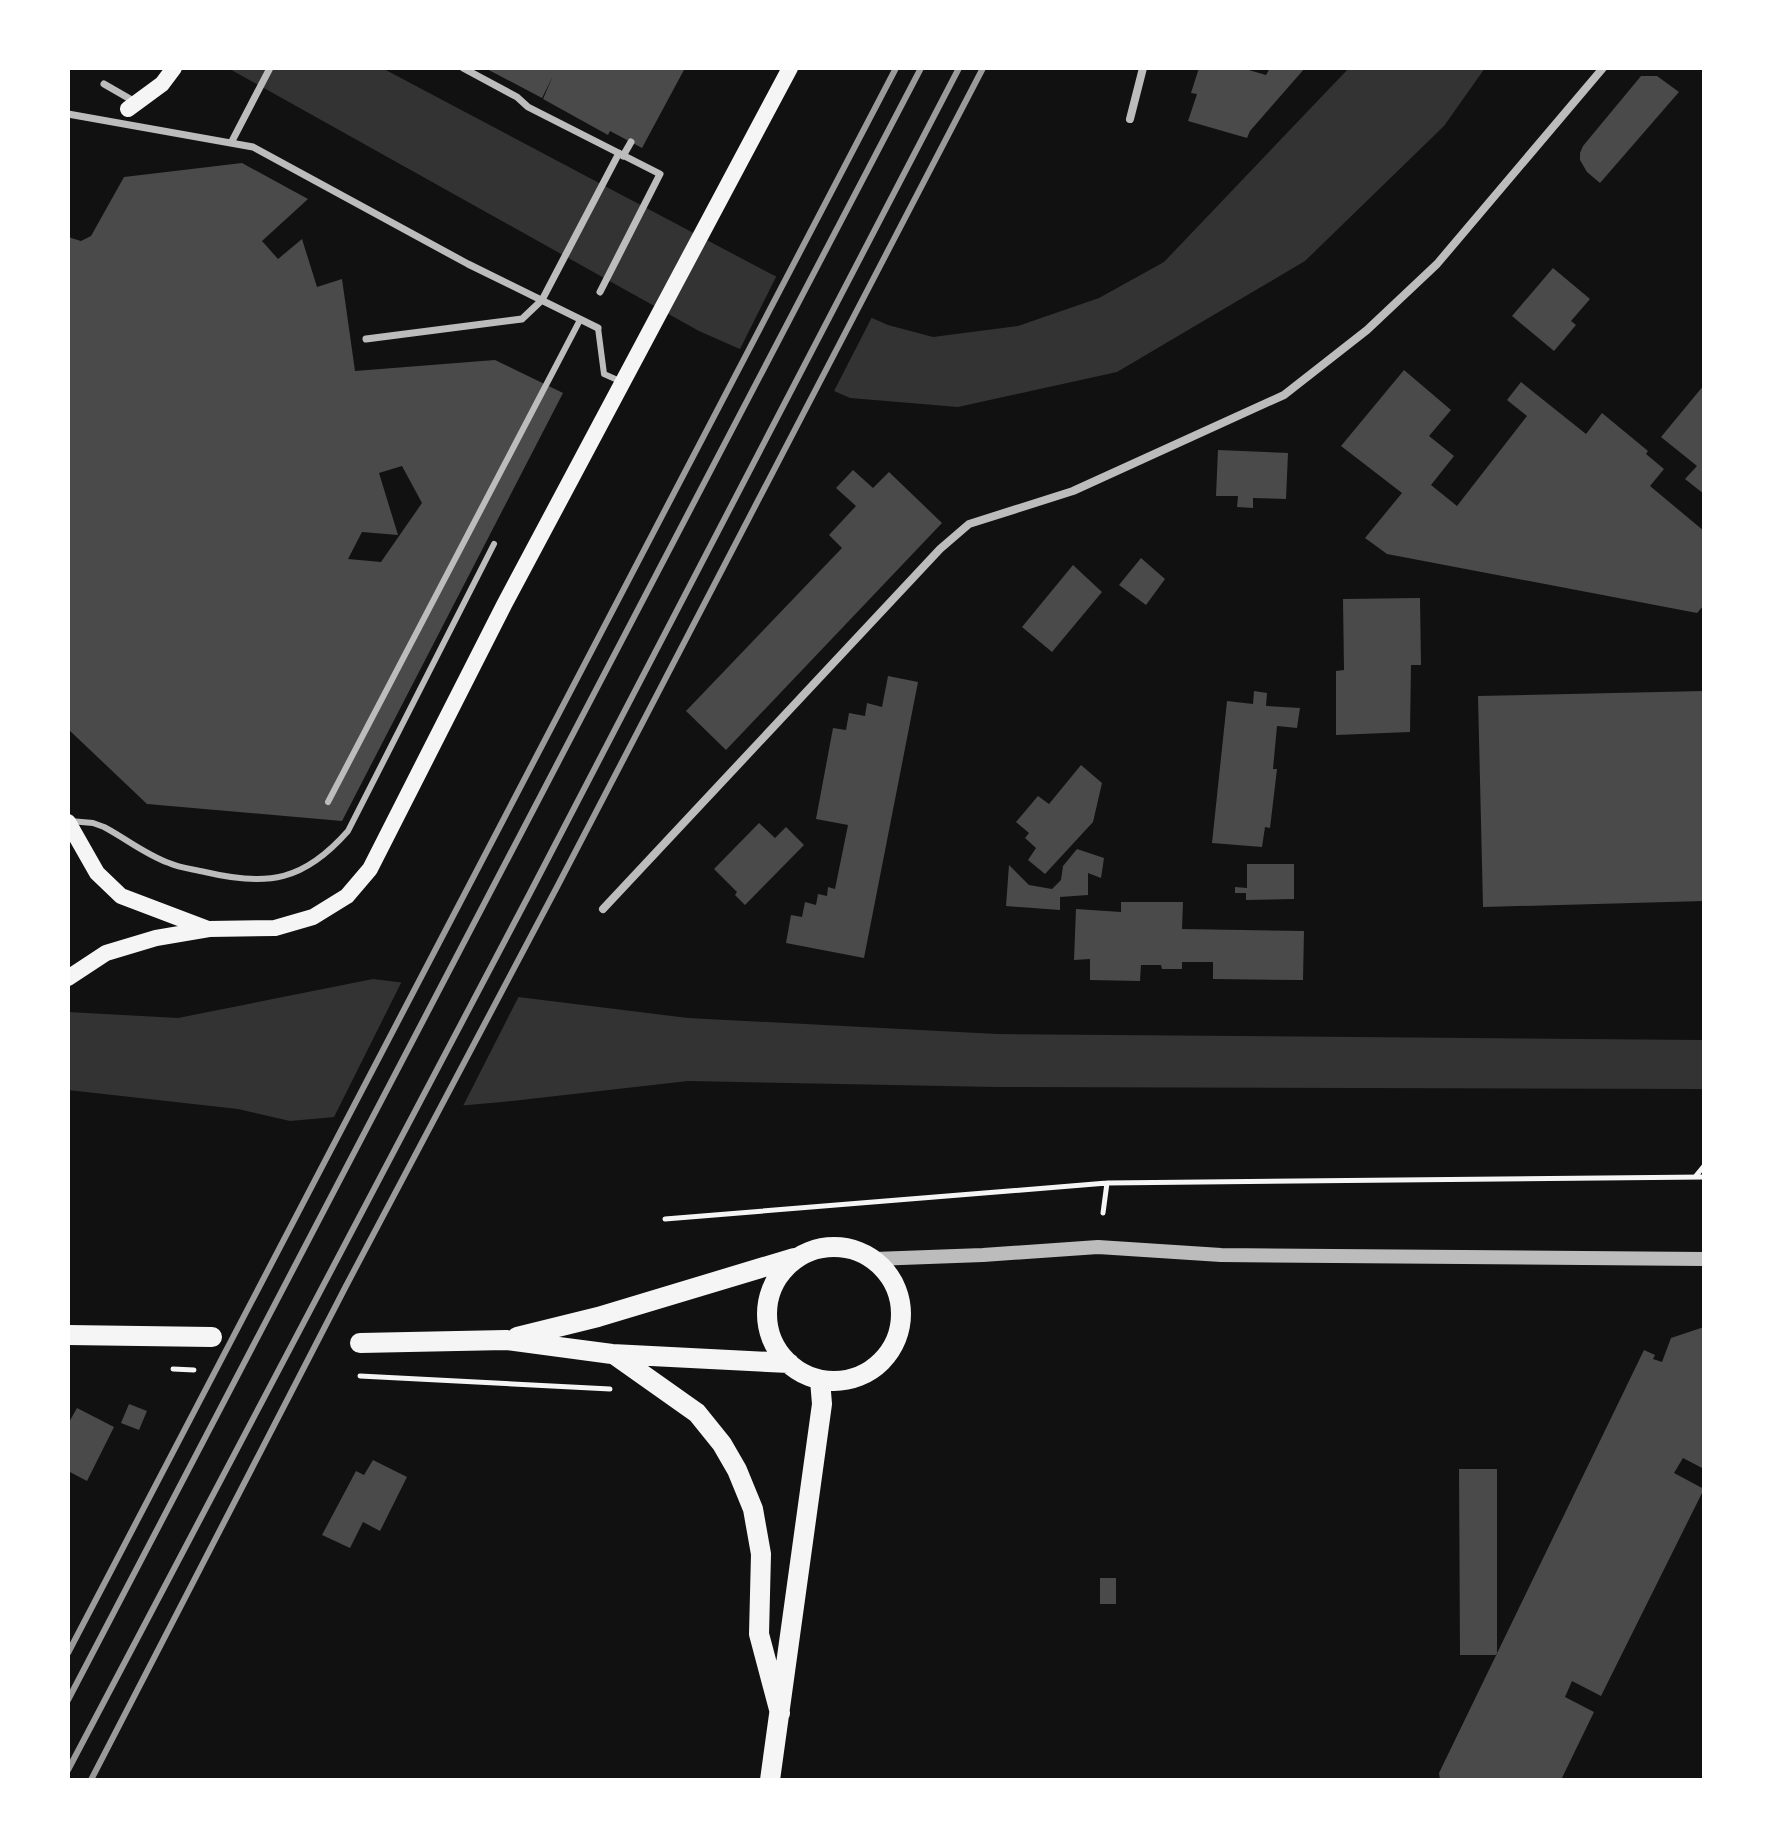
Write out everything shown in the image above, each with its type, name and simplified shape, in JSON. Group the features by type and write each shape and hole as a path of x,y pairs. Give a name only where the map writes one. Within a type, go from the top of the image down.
{"main road":[{"path":"133,106 162,84 174,68"},
{"path":"68,978 106,953 156,938 209,929 275,928 313,917 347,896 370,869 504,605 790,68"},
{"path":"68,821 105,884 121,896 209,929"},
{"path":"360,1343 506,1340 612,1354 789,1363 820,1380 850,1379 868,1371 883,1359 894,1344 900,1326 900,1307 896,1288 874,1259 856,1250 817,1248 800,1256 598,1317 506,1340"},
{"path":"789,1363 772,1339 767,1321 768,1302 779,1275 800,1256"},
{"path":"68,1335 212,1337"},
{"path":"612,1354 697,1413 722,1444 737,1470 753,1509 761,1554 759,1634 780,1713"},
{"path":"770,1780 822,1404 820,1380"}],"street":[{"path":"231,143 270,68"},
{"path":"463,68 517,97 528,107 660,174 600,292"},
{"path":"1130,119 1143,68"},
{"path":"603,909 940,549 969,524 1073,491 1284,395 1367,330 1437,264 1603,68"},
{"path":"104,84 133,106"},
{"path":"68,114 253,147 468,264 598,328"},
{"path":"366,339 522,319 542,300 612,166 631,142"},
{"path":"874,1259 1098,1247 1221,1255 1704,1259"}],"lane":[{"path":"328,802 580,320"},
{"path":"598,328 604,374 622,382"},
{"path":"68,821 93,823 168,863 226,877 268,881 303,870 330,851 348,831 494,544"}],"path":[{"path":"1695,1177 1704,1166"},
{"path":"665,1219 1107,1183 1704,1177"},
{"path":"1103,1213 1107,1183"},
{"path":"360,1376 596,1386 624,1391"}],"shaded area":[{"path":"228,68 382,68 771,274 888,325 933,337 1018,326 1099,298 1164,262 1349,68 1485,68 1444,126 1305,261 1117,372 958,407 850,398 699,331"},
{"path":"373,979 688,1018 997,1034 1704,1040 1704,1089 997,1087 688,1081 290,1121 238,1109 68,1090 68,1012 178,1018"}],"pier":[{"path":"778,273 873,315 832,395 738,353"},
{"path":"403,979 520,994 461,1110 332,1121"}],"building":[{"path":"485,68 685,68 642,148 610,131 608,135 543,99 553,76 542,98"},
{"path":"1199,68 1242,68 1266,75 1270,68 1305,68 1247,138 1188,121 1197,94 1191,93"},
{"path":"1641,76 1657,76 1679,92 1600,183 1587,172 1580,160 1580,153"},
{"path":"242,163 308,199 262,241 278,259 302,239 317,287 342,279 355,371 495,360 563,393 342,821 147,804 68,729 68,237 81,241 91,236 124,177","holes":["402,466 422,503 381,562 348,559 362,532 398,535 379,473"]},
{"path":"1553,268 1590,299 1571,321 1576,325 1554,351 1512,316"},
{"path":"1404,370 1451,410 1429,436 1454,456 1431,485 1457,506 1527,416 1507,400 1521,382 1586,434 1602,413 1648,451 1646,454 1664,469 1650,486 1704,531 1704,605 1697,613 1387,554 1365,538 1402,493 1341,446"},
{"path":"1704,385 1704,494 1685,479 1697,466 1661,437"},
{"path":"1218,450 1288,453 1286,499 1253,498 1253,508 1237,507 1238,496 1216,496"},
{"path":"853,470 873,488 889,472 942,523 726,750 686,711 842,548 829,535 856,506 836,488"},
{"path":"1141,558 1165,579 1146,605 1119,585"},
{"path":"1073,565 1102,592 1052,652 1022,627"},
{"path":"1420,598 1421,665 1411,665 1410,732 1336,735 1336,671 1344,670 1343,599"},
{"path":"888,676 918,682 864,958 786,943 791,915 802,917 805,902 816,905 818,894 827,896 828,887 835,889 848,825 816,819 833,728 846,730 849,713 865,716 867,703 882,707"},
{"path":"1254,691 1267,693 1266,706 1300,708 1297,728 1277,726 1273,769 1277,769 1270,828 1265,827 1262,847 1212,843 1227,701 1253,704"},
{"path":"1704,691 1704,901 1483,907 1478,696"},
{"path":"1081,765 1102,783 1093,822 1045,874 1028,860 1036,848 1025,838 1029,833 1016,822 1038,796 1049,804"},
{"path":"759,823 775,838 786,827 804,845 745,905 735,895 737,892 714,869"},
{"path":"1077,849 1104,858 1101,878 1088,873 1088,895 1060,897 1060,910 1006,906 1009,865 1029,885 1052,889 1061,880 1063,866"},
{"path":"1247,864 1294,864 1294,899 1246,900 1246,893 1235,893 1235,887 1247,888"},
{"path":"1121,902 1183,902 1182,929 1304,931 1303,980 1213,979 1213,962 1182,962 1182,969 1141,965 1140,981 1090,980 1090,959 1074,960 1076,909 1121,912"},
{"path":"1704,1327 1704,1469 1683,1458 1674,1473 1704,1489 1601,1696 1572,1681 1565,1697 1594,1712 1561,1780 1440,1780 1439,1773 1644,1350 1655,1355 1653,1359 1662,1362 1671,1338"},
{"path":"129,1404 147,1411 139,1430 121,1423"},
{"path":"77,1408 114,1427 87,1481 68,1471 68,1424"},
{"path":"373,1460 407,1477 380,1531 363,1522 350,1548 322,1535 356,1471 364,1475"},
{"path":"1459,1469 1497,1469 1497,1655 1460,1655"},
{"path":"1100,1578 1116,1578 1116,1604 1100,1604"}],"railway":[{"path":"68,1653 896,68"},
{"path":"68,1700 921,68"},
{"path":"68,1770 530,893 959,68"},
{"path":"91,1780 983,68"}]}
